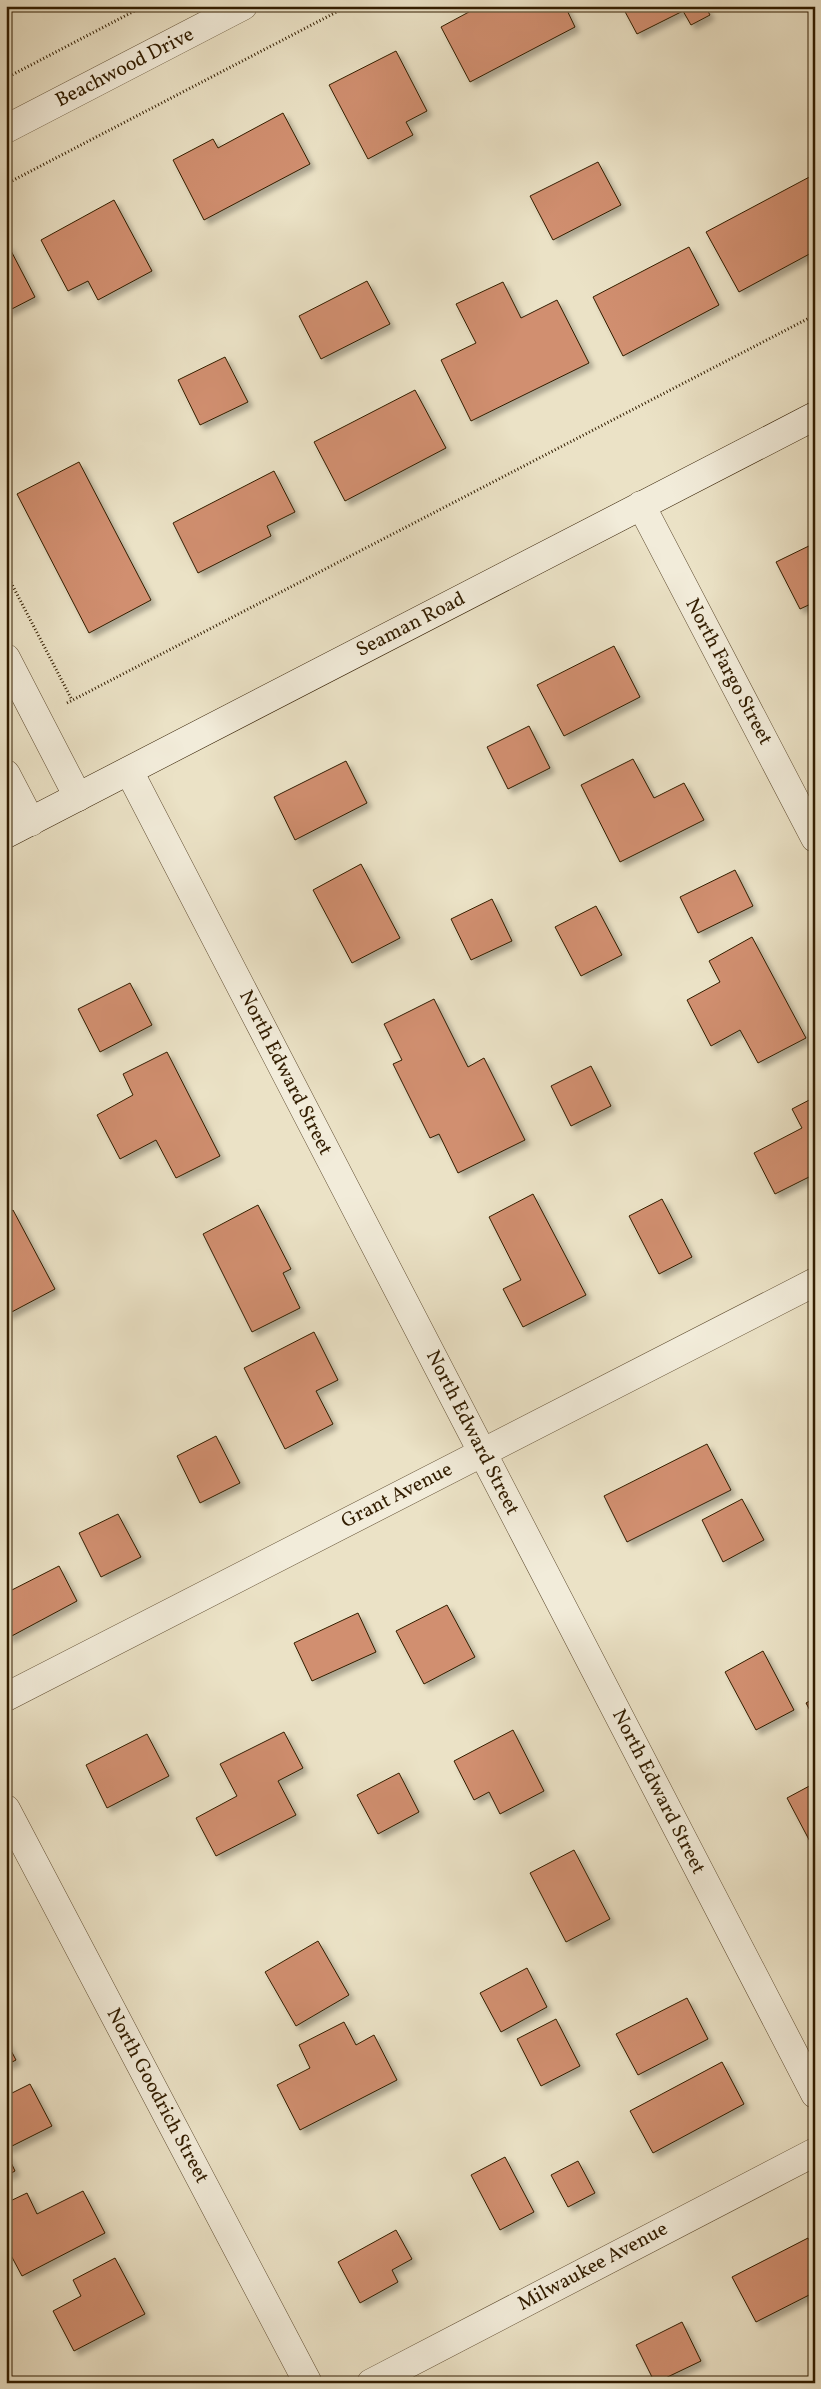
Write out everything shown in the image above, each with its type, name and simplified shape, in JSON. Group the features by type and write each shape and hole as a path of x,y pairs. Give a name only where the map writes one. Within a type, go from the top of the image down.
{"street":[{"name":"Beachwood Drive","path":"6,129 243,6"},
{"name":"Seaman Road","path":"6,834 815,416"},
{"name":"North Fargo Street","path":"641,505 815,838"},
{"path":"6,658 78,797"},
{"name":"North Edward Street","path":"129,771 815,2094"},
{"path":"6,774 31,822"},
{"name":"Grant Avenue","path":"6,1697 815,1282"},
{"name":"North Goodrich Street","path":"6,1809 308,2383"},
{"name":"Milwaukee Avenue","path":"371,2383 815,2152"}],"path":[{"path":"6,78 144,6"},
{"path":"6,184 348,6"},
{"path":"6,573 72,700 815,315"}],"building":[{"path":"480,6 565,6 575,27 470,82 441,27"},
{"path":"622,6 705,6 710,15 691,25 683,11 637,34"},
{"path":"396,51 427,111 406,122 413,135 368,159 329,85"},
{"path":"283,113 310,164 204,220 173,160 213,139 218,148"},
{"path":"598,162 621,205 553,240 530,196"},
{"path":"815,174 815,251 739,292 706,232"},
{"path":"114,200 152,271 98,300 88,281 68,291 41,240"},
{"path":"8,245 35,297 6,312 6,246"},
{"path":"689,247 719,305 623,356 593,297"},
{"path":"367,281 390,324 321,359 299,316"},
{"path":"503,282 521,318 557,300 589,363 471,421 441,360 476,343 456,304"},
{"path":"225,357 248,402 200,425 178,380"},
{"path":"415,390 446,448 345,501 314,442"},
{"path":"79,462 151,600 89,633 17,494"},
{"path":"274,471 295,512 267,526 271,536 198,573 173,523"},
{"path":"815,543 815,602 800,609 776,562"},
{"path":"614,646 640,697 564,736 537,685"},
{"path":"529,726 550,768 508,789 487,747"},
{"path":"633,759 654,798 684,783 704,820 620,862 581,785"},
{"path":"346,761 367,803 295,840 274,797"},
{"path":"361,864 400,938 352,963 313,890"},
{"path":"735,870 753,906 698,933 680,897"},
{"path":"492,899 512,941 471,960 451,919"},
{"path":"596,906 622,955 581,976 555,927"},
{"path":"752,937 806,1038 758,1063 740,1030 711,1046 687,1000 720,982 709,961"},
{"path":"130,983 152,1025 100,1052 78,1009"},
{"path":"434,999 468,1067 484,1058 525,1140 458,1173 439,1134 430,1138 393,1064 402,1060 384,1024"},
{"path":"167,1052 220,1156 176,1178 156,1140 120,1159 97,1115 133,1095 123,1074"},
{"path":"591,1066 611,1106 571,1126 551,1086"},
{"path":"815,1097 815,1174 775,1194 754,1153 802,1128 792,1109"},
{"path":"533,1194 586,1295 523,1327 503,1289 521,1280 489,1217"},
{"path":"662,1199 692,1257 659,1274 629,1216"},
{"path":"258,1205 291,1269 283,1273 300,1308 252,1332 203,1234"},
{"path":"13,1210 55,1289 6,1315 6,1214"},
{"path":"314,1332 338,1380 316,1391 333,1424 285,1449 244,1368"},
{"path":"216,1436 240,1483 200,1503 177,1456"},
{"path":"707,1444 731,1490 627,1542 604,1496"},
{"path":"742,1499 764,1540 723,1562 702,1520"},
{"path":"118,1514 141,1557 101,1577 79,1533"},
{"path":"59,1566 77,1601 8,1638 6,1634 6,1593"},
{"path":"447,1605 475,1657 424,1684 396,1631"},
{"path":"358,1613 376,1652 312,1681 294,1643"},
{"path":"763,1651 794,1710 756,1730 725,1672"},
{"path":"815,1698 815,1720 806,1703"},
{"path":"513,1730 544,1791 500,1814 489,1792 474,1800 454,1761"},
{"path":"284,1732 303,1768 278,1781 296,1815 216,1856 196,1818 237,1796 220,1764"},
{"path":"147,1734 169,1776 107,1808 86,1765"},
{"path":"399,1773 419,1812 378,1834 357,1795"},
{"path":"815,1783 815,1851 787,1798"},
{"path":"574,1850 610,1919 566,1942 530,1873"},
{"path":"318,1941 349,1995 296,2026 265,1972"},
{"path":"527,1968 547,2007 501,2032 480,1993"},
{"path":"687,1998 708,2039 638,2075 616,2034"},
{"path":"556,2019 580,2066 541,2086 517,2039"},
{"path":"344,2022 356,2045 374,2035 397,2080 300,2130 277,2085 310,2068 299,2045"},
{"path":"6,2041 16,2060 6,2065"},
{"path":"722,2062 744,2104 653,2153 630,2111"},
{"path":"30,2084 52,2126 6,2149 6,2096"},
{"path":"6,2152 15,2171 6,2176"},
{"path":"505,2157 534,2212 500,2230 471,2175"},
{"path":"578,2161 595,2193 568,2207 551,2175"},
{"path":"83,2191 105,2233 22,2276 6,2246 6,2203 27,2193 37,2214"},
{"path":"396,2230 412,2259 392,2270 398,2282 360,2303 338,2262"},
{"path":"808,2238 815,2252 815,2292 756,2322 732,2277"},
{"path":"115,2258 145,2314 74,2351 53,2311 81,2296 73,2280"},
{"path":"682,2322 701,2361 655,2383 636,2345"}]}
